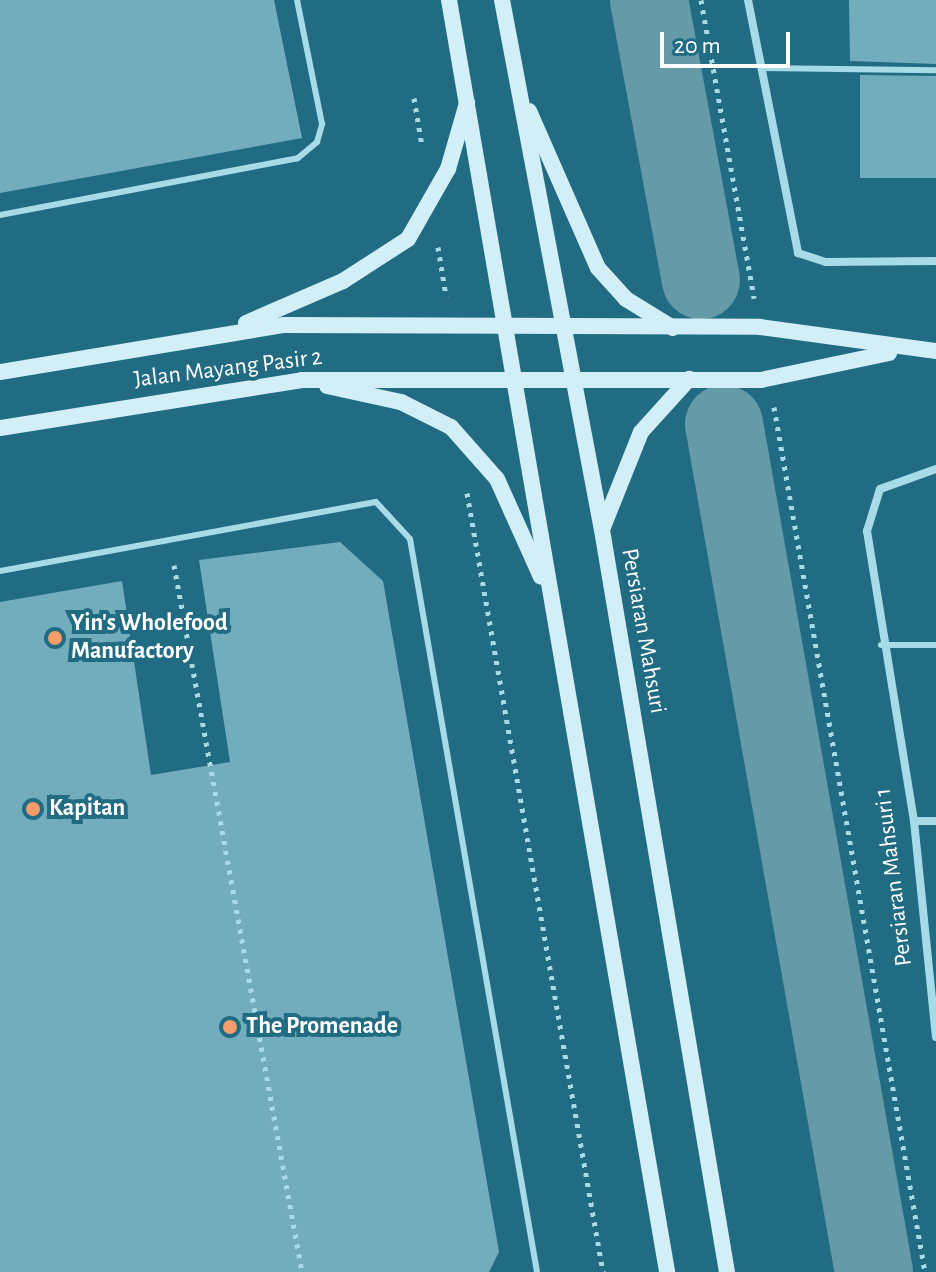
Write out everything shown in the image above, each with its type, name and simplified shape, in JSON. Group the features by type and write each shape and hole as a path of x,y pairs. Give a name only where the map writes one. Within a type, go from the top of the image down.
{"street":[{"path":"449,0 667,1272"},
{"name":"Persiaran Mahsuri","path":"502,0 561,329 602,530 727,1272"},
{"path":"748,0 798,253 826,262 936,261"},
{"path":"516,80 598,268 626,299 674,328"},
{"path":"233,328 378,262 408,239 432,206 468,98"},
{"path":"561,329 760,327 899,350 936,351"},
{"name":"Jalan Mayang Pasir 2","path":"0,372 233,328 561,329"},
{"path":"572,379 773,378 899,350"},
{"name":"Jalan Mayang Pasir 2","path":"0,428 302,380 572,379"},
{"path":"602,530 641,432 689,379"},
{"path":"302,380 401,402 460,436 497,479 552,601"},
{"name":"Persiaran Mahsuri 1","path":"936,469 880,489 867,531 881,645 914,821 934,991 936,1037"},
{"path":"914,821 936,821"}],"lane":[{"path":"0,215 298,158 317,142 322,124 297,0"},
{"path":"762,68 936,70"},
{"path":"0,571 376,502 410,539 537,1272"},
{"path":"881,645 936,645"}],"path":[{"path":"701,0 760,327"},
{"path":"414,98 450,329"},
{"path":"773,378 775,428 845,788 925,1272"},
{"path":"460,436 603,1272"},
{"path":"169,540 302,1272"}],"building":[{"path":"0,0 274,0 302,138 0,193"},
{"path":"849,0 936,0 936,64 850,61"},
{"path":"860,75 936,76 936,178 860,178"},
{"name":"The Promenade","path":"340,542 383,581 499,1252 489,1272 0,1272 0,602 122,581 151,775 230,762 199,560"}],"waterway":[{"path":"649,0 701,280"},
{"path":"724,424 874,1272"}],"place":[{"name":"Yin's Wholefood Manufactory","path":"55,638"},
{"name":"Kapitan","path":"33,809"},
{"name":"The Promenade","path":"230,1027"}]}
